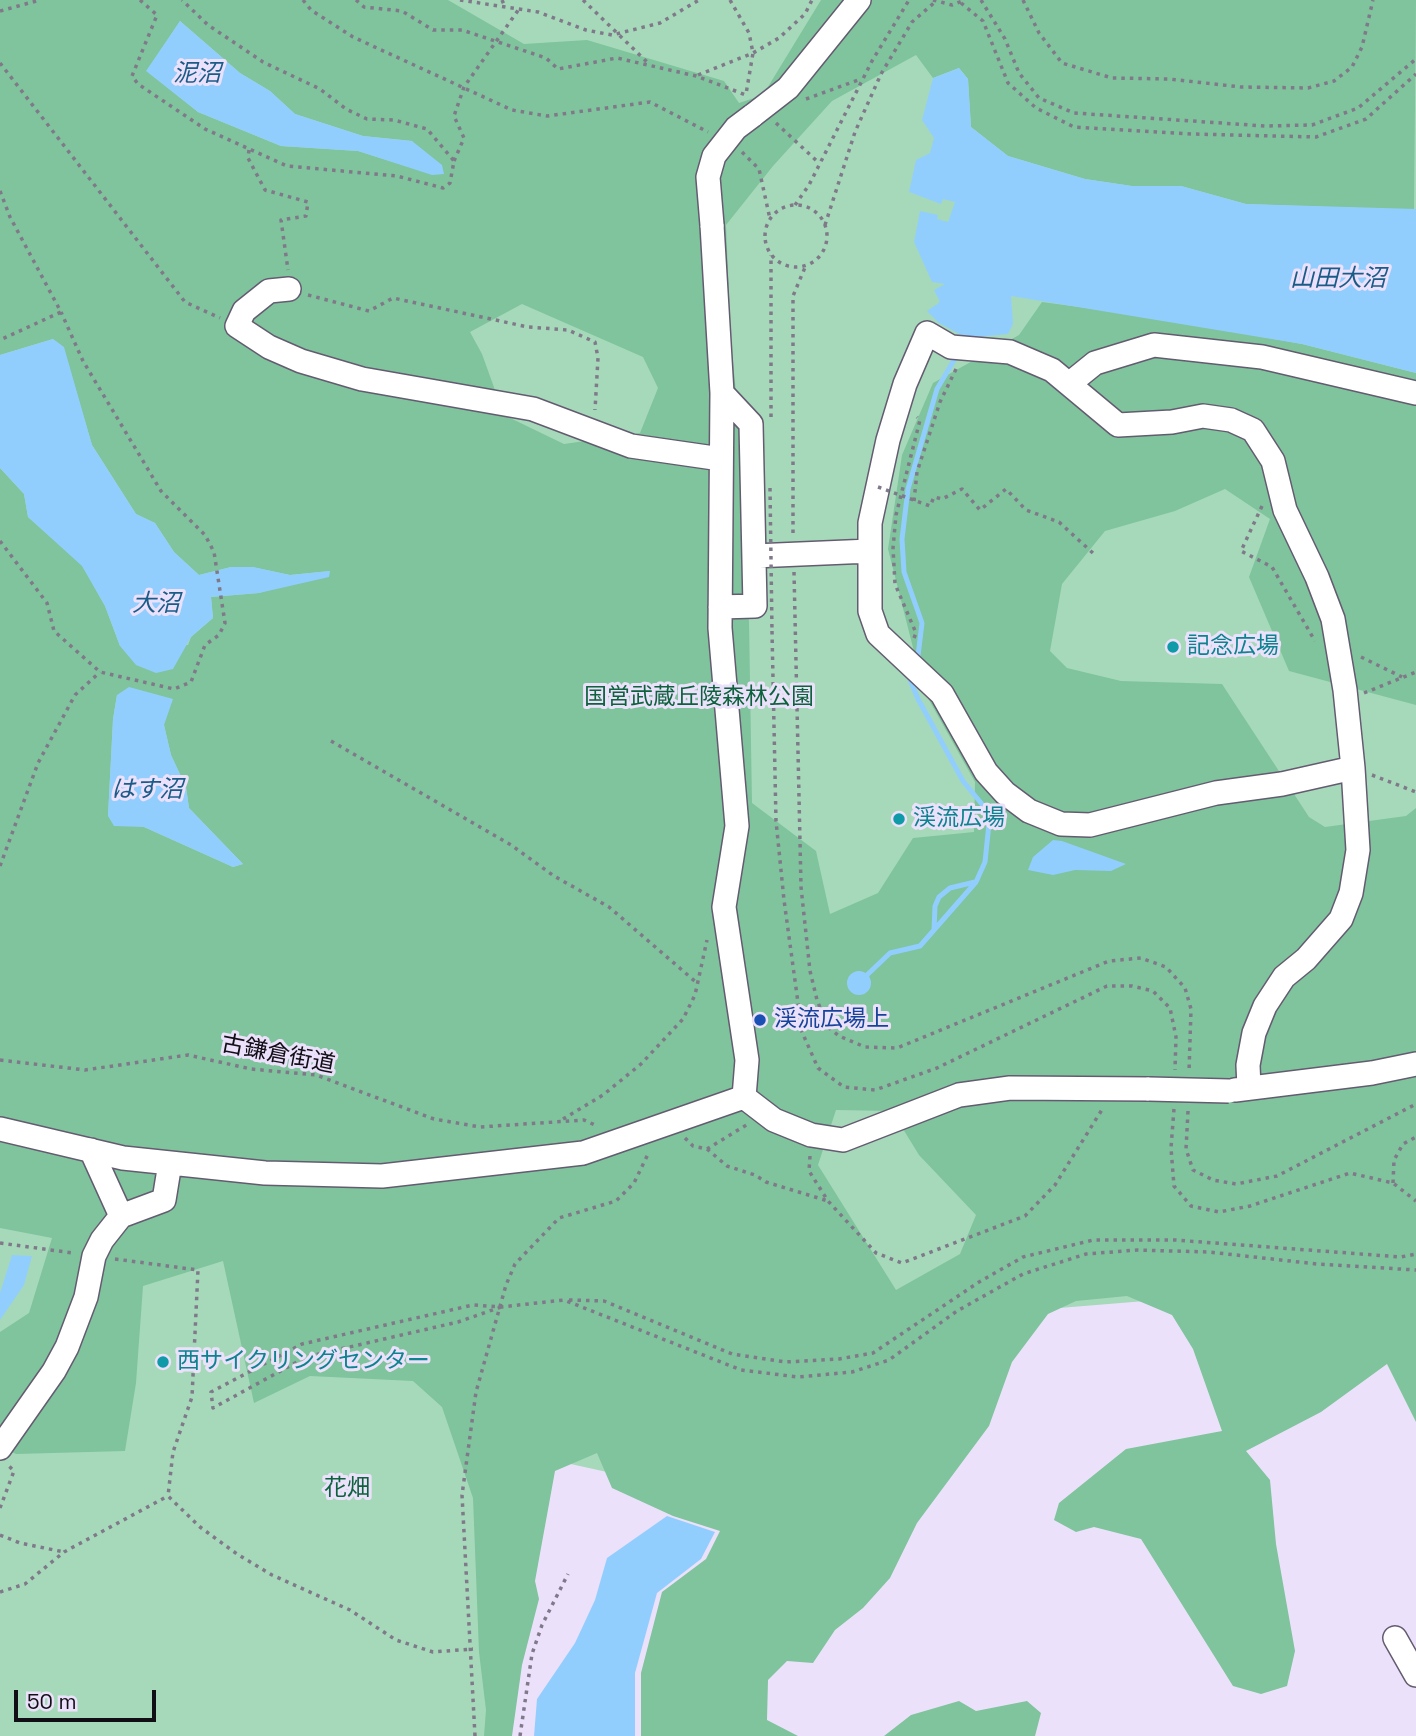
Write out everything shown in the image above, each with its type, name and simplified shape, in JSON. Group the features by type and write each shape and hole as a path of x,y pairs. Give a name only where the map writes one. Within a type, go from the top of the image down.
{"street":[{"path":"744,1097 747,1060 724,907 737,826 720,607 722,393 708,177 714,156 736,128 823,47 859,0"},
{"path":"289,289 269,291 244,311 237,326 269,347 350,375 533,409 631,446 721,460"},
{"path":"1239,1090 1248,1065 1254,1033 1265,1006 1284,976 1307,959 1341,919 1350,893 1357,849 1353,768 1345,701 1326,644 1325,598 1285,510 1273,461 1253,430 1231,420 1203,416 1172,422 1118,425 1052,370 1010,352 963,348 927,332 901,397 870,523 870,611 878,634 942,694 986,772 1005,793 1029,811 1061,824 1090,825 1216,793 1282,784 1353,768"},
{"path":"1069,384 1095,363 1154,345 1262,357 1416,393"},
{"path":"720,607 755,606 751,424 722,393"},
{"path":"754,555 870,551"},
{"path":"744,1097 766,1113 811,1135 844,1140 959,1096 1010,1087 1239,1090 1372,1073 1416,1063"},
{"path":"0,1129 91,1150 170,1163 265,1173 382,1176 583,1153 744,1097"},
{"path":"91,1150 121,1216"},
{"path":"4,1456 67,1347 86,1297 94,1256 102,1240 121,1216 164,1200 170,1163"},
{"path":"1395,1638 1416,1675"}],"path":[{"path":"0,11 40,0"},
{"path":"140,0 157,15 132,76 138,84 205,129 287,166 397,176 443,188 450,183 454,161 464,138 454,116 464,87 519,9"},
{"path":"181,0 208,25 263,62 320,89 346,109 367,119 394,120 427,128 454,161"},
{"path":"303,0 311,10 353,37 512,110 547,116 650,102 710,133"},
{"path":"356,0 364,7 402,11 433,30 462,30 546,58 558,69 617,58 649,63 696,76 759,105 820,164"},
{"path":"460,0 538,12 586,30 619,34 660,23 699,0"},
{"path":"502,0 505,7"},
{"path":"583,0 649,63"},
{"path":"730,0 749,33 759,105"},
{"path":"696,76 753,53 779,38 805,14 812,0"},
{"path":"794,205 820,164 863,78 909,0"},
{"path":"981,0 1005,38 1019,74 1039,98 1074,113 1265,126 1312,125 1358,108 1416,59"},
{"path":"1023,0 1039,33 1062,63 1112,78 1281,88 1308,88 1334,81 1353,67 1362,47 1373,0"},
{"path":"793,544 793,296 806,265 821,253 826,235 825,225 855,132 881,74 912,22 934,1 944,5 963,1 983,21 1008,83 1036,108 1074,127 1191,134 1316,137 1366,118 1416,74"},
{"path":"0,63 186,302 237,326"},
{"path":"759,105 799,102 863,78"},
{"path":"731,145 760,169 770,219"},
{"path":"249,150 248,158 265,190 308,202 306,216 281,220 289,289 297,289 325,302 369,311 393,298 528,327 568,330 595,342 598,358 593,433"},
{"path":"0,191 10,217 61,312 83,361 161,491 205,535 214,552 225,624 219,635 205,645 191,682 174,689 100,672 54,631 47,603 0,541"},
{"path":"771,420 771,255 765,237 770,219 776,212 794,205 813,210 825,225"},
{"path":"771,255 787,265 806,265"},
{"path":"0,340 61,312"},
{"path":"914,500 917,472 940,402 963,348"},
{"path":"901,397 920,420 901,496 893,548 895,584 916,633 906,660"},
{"path":"771,475 776,821 802,1032 818,1068 844,1087 875,1090 937,1068 1107,986 1132,986 1153,991 1170,1008 1177,1037 1175,1075"},
{"path":"1276,475 1241,551 1272,567 1326,644 1402,677"},
{"path":"878,487 930,506 934,497 942,499 962,489 980,510 1006,489 1026,510 1059,522 1095,555"},
{"path":"794,571 801,887 810,971 828,1027 839,1036 865,1047 897,1048 1109,961 1141,958 1166,967 1185,988 1191,1009 1189,1079"},
{"path":"0,866 38,764 75,695 100,672"},
{"path":"1345,701 1416,672"},
{"path":"331,741 512,845 554,876 609,907 697,983"},
{"path":"1353,768 1416,792"},
{"path":"561,1121 603,1095 641,1064 683,1019 695,995 708,933 724,907"},
{"name":"古鎌倉街道","path":"0,1060 85,1070 188,1055 251,1069 316,1075 434,1119 481,1127 584,1120 625,1138"},
{"path":"811,1135 809,1171 828,1201 876,1253 902,1263 1025,1216 1055,1185 1116,1088"},
{"path":"1174,1098 1171,1148 1174,1186 1192,1206 1219,1212 1250,1206 1350,1173 1392,1183 1416,1201"},
{"path":"1188,1107 1186,1149 1194,1170 1213,1180 1236,1184 1277,1176 1416,1104"},
{"path":"707,1149 766,1113"},
{"path":"475,1736 473,1649 462,1495 476,1392 515,1264 559,1218 616,1201 634,1183 662,1125 693,1146 707,1149 727,1166 755,1175 766,1182 828,1201"},
{"path":"1392,1183 1394,1160 1403,1144 1416,1138"},
{"path":"501,1307 458,1322 306,1357 213,1408 211,1392 302,1344 473,1305 501,1307 564,1300 604,1301 732,1354 799,1362 873,1353 979,1282 1023,1257 1093,1240 1175,1240 1401,1256 1416,1254"},
{"path":"0,1244 198,1270 192,1397 173,1452 168,1496"},
{"path":"564,1300 741,1370 797,1377 852,1372 889,1360 957,1311 1023,1274 1086,1254 1137,1250 1209,1252 1317,1264 1416,1270"},
{"path":"0,1508 14,1471 4,1456"},
{"path":"168,1496 200,1527 237,1554 272,1574 350,1610 396,1640 433,1652 473,1649"},
{"path":"0,1592 25,1584 64,1552 168,1496"},
{"path":"0,1535 64,1552"},
{"path":"520,1736 532,1654 542,1625 568,1574"}],"green space":[{"name":"国営武蔵丘陵森林公園","path":"0,0 1416,0 1416,1395 1375,1319 1280,1290 1035,1310 752,1504 548,1459 504,1736 0,1736"},
{"name":"国営武蔵丘陵森林公園","path":"0,0 448,0 524,44 587,40 724,81 739,103 763,95 821,0 1416,0 1414,210 1246,204 1181,186 1132,186 1085,179 1008,156 971,127 968,79 959,68 933,78 916,55 832,101 773,166 726,225 731,343 740,431 743,565 749,622 752,803 816,851 830,914 878,893 913,838 974,832 975,782 924,691 888,549 902,455 933,383 1019,335 1042,302 1147,316 1302,344 1416,373 1416,705 1289,671 1249,577 1270,519 1225,489 1175,511 1105,531 1062,584 1050,651 1067,668 1121,681 1222,684 1309,817 1325,827 1406,816 1416,808 1416,1422 1387,1364 1321,1412 1246,1451 1270,1480 1276,1544 1295,1651 1287,1686 1261,1694 1233,1686 1141,1539 1094,1527 1076,1532 1054,1520 1059,1503 1126,1449 1222,1431 1193,1349 1172,1315 1127,1296 1076,1301 1048,1314 1012,1362 989,1426 917,1523 890,1578 863,1608 835,1630 813,1663 787,1661 768,1680 767,1720 798,1736 641,1736 641,1673 662,1592 706,1559 720,1531 673,1516 612,1488 597,1453 555,1471 535,1581 539,1599 522,1665 512,1736 484,1736 486,1710 479,1652 473,1498 442,1407 413,1381 310,1376 254,1403 223,1261 143,1286 136,1383 125,1451 16,1454 0,1446 0,1332 29,1313 52,1238 0,1228 0,468 24,494 28,517 82,565 105,606 120,646 188,645 191,637 213,618 211,597 259,593 330,571 290,575 252,567 231,567 199,575 174,552 155,523 136,514 92,445 63,347 53,339 0,355","holes":["180,21 240,73 270,91 295,114 363,136 412,141 432,174 358,151 281,146 198,112 147,71","522,304 643,357 658,388 640,433 564,444 504,415 482,354 470,332","117,695 164,725 171,755 186,787 189,808 243,864 233,867 144,827 108,816 113,719","836,1110 892,1111 919,1155 976,1215 960,1254 896,1290 818,1165"]},
{"path":"959,1701 976,1711 1027,1701 1041,1713 1035,1736 884,1736 911,1715"}],"water":[{"name":"泥沼","path":"180,21 240,73 270,91 295,114 363,136 412,141 442,165 444,174 432,175 358,151 281,146 198,112 146,71"},
{"name":"山田大沼","path":"959,68 968,79 971,127 1008,156 1085,179 1132,186 1181,186 1246,204 1416,209 1416,373 1302,344 1011,296 1013,324 1008,334 967,338 939,323 927,311 940,302 934,290 945,284 932,282 914,242 920,211 938,215 937,219 948,222 955,202 943,199 941,204 909,192 916,160 930,153 934,138 922,120 933,78"},
{"name":"大沼","path":"53,339 64,347 92,445 136,514 155,523 174,552 199,575 231,567 253,567 290,575 330,571 329,577 259,593 211,597 213,618 191,637 173,669 156,673 136,665 120,646 105,606 82,566 28,517 24,494 0,468 0,355"},
{"name":"はす沼","path":"129,687 173,699 164,725 171,755 186,787 189,808 243,864 233,867 144,827 114,826 108,816 113,719 117,695"},
{"path":"1053,840 1126,864 1111,871 1075,870 1053,875 1028,870 1033,857"},
{"path":"859,971 867,975 871,983 867,991 859,995 851,991 847,983 851,975"},
{"path":"12,1255 32,1256 24,1285 0,1320 0,1293"},
{"path":"667,1516 715,1532 701,1559 657,1593 635,1673 635,1736 534,1736 537,1699 575,1643 595,1600 607,1558"}],"waterway":[{"path":"918,656 922,623 904,572 902,539 908,489 937,389 957,355"},
{"path":"867,975 890,953 920,946 976,882 985,862 990,814 963,781 918,699 910,680 912,674"},
{"path":"934,930 935,906 939,897 950,888 975,882"}],"place":[{"name":"記念広場","path":"1173,647"},
{"name":"渓流広場","path":"899,819"},
{"name":"渓流広場上","path":"760,1020"},
{"name":"西サイクリングセンター","path":"163,1362"}],"park label":[{"name":"花畑","path":"347,1489"}]}
